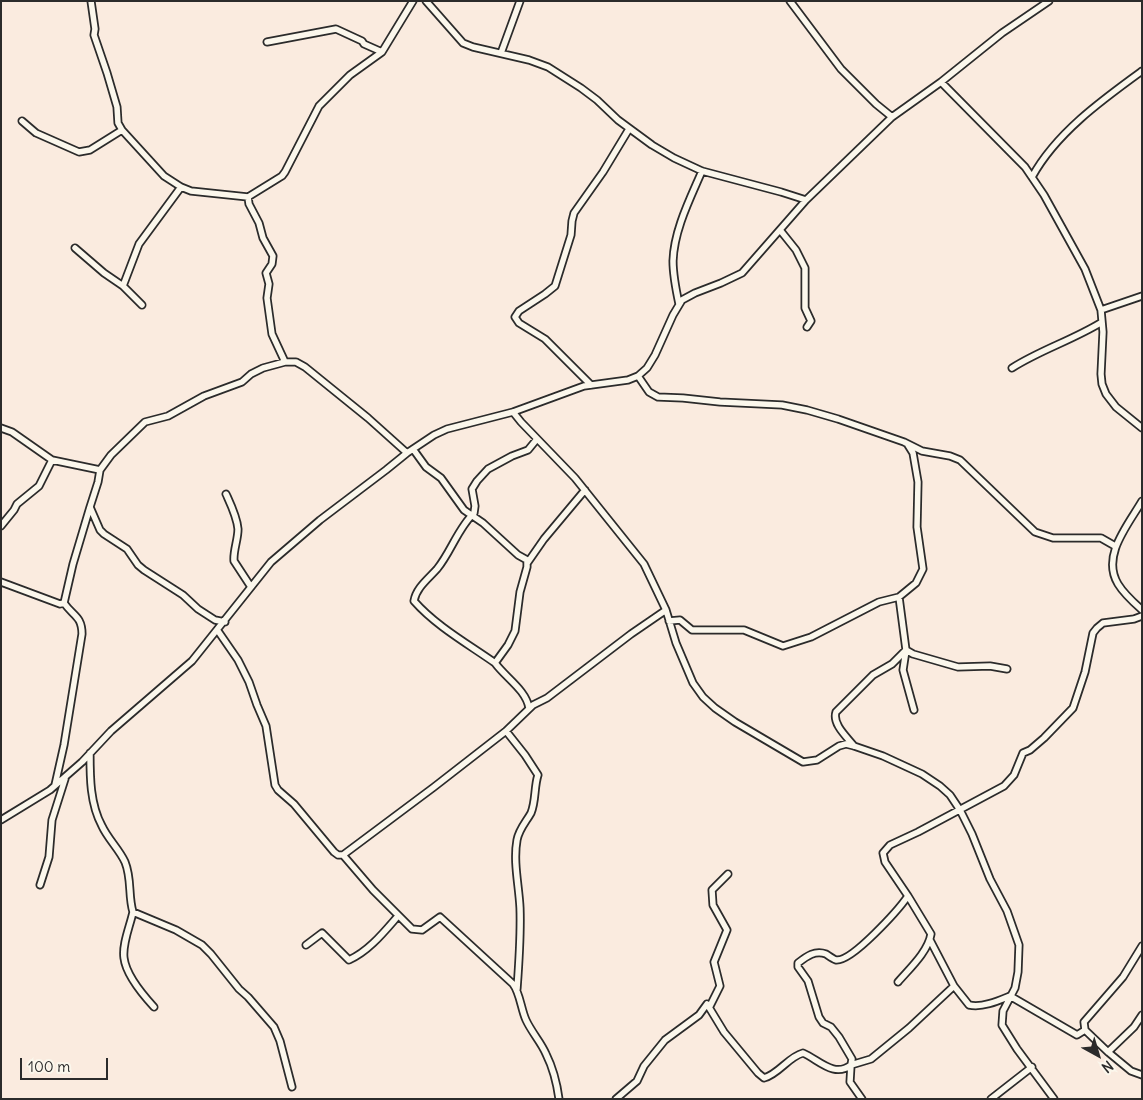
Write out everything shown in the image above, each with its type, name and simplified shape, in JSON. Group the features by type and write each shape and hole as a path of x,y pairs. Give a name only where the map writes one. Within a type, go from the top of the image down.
{"street":[{"path":"91,1 94,35 118,107 118,124 122,130 159,172 181,187 208,194 248,197 282,176 319,106 350,75 382,52 414,1"},
{"path":"426,1 464,43 473,47 534,62 558,73 597,100 629,129 674,158 702,171 806,200"},
{"path":"501,53 520,1"},
{"path":"790,1 842,70 892,117"},
{"path":"1036,1 1041,7"},
{"path":"1,820 66,777 121,721 192,661 218,631 271,562 290,544 410,451 447,429 514,412 591,384 621,382 638,376 647,368 655,356 678,304 688,296 742,273 806,200 892,117 941,82 1002,33 1049,1"},
{"path":"267,42 336,30 382,52"},
{"path":"1032,177 1036,169 1072,128 1099,102 1142,71"},
{"path":"941,82 1019,161 1044,195 1085,269 1101,310 1102,384 1106,394 1116,406 1142,428"},
{"path":"22,121 36,134 79,152 90,150 122,130"},
{"path":"591,384 545,339 519,323 515,317 519,311 555,286 570,239 574,213 603,172 629,129"},
{"path":"678,304 673,261 676,241 702,171"},
{"path":"123,286 139,244 181,187"},
{"path":"248,197 263,238 273,256 272,264 266,273 269,284 267,298 272,337 285,362"},
{"path":"780,230 796,250 805,268 805,308 811,321 807,327"},
{"path":"75,248 104,274 123,286 142,305"},
{"path":"1101,310 1142,296"},
{"path":"1012,368 1024,360 1082,334 1102,322"},
{"path":"64,604 73,564 100,470 111,455 145,422 168,416 204,396 242,382 257,371 285,362 296,362 305,367 410,451 426,467 441,478 460,505 528,562"},
{"path":"638,376 650,392 658,398 782,405 838,419 904,442 922,451 950,456 960,460 1035,532 1053,538 1101,538 1115,546"},
{"path":"514,412 585,490 644,564 666,610 676,643 693,683 703,697 735,722 803,762 818,760 839,746 846,744 854,746 883,756 922,774 940,786 960,810 975,840 990,879 1007,911 1019,945 1018,972 1015,988 1003,1010 1002,1025 1017,1049 1054,1099"},
{"path":"1,428 12,432 52,460 100,470"},
{"path":"529,708 528,700 524,694 503,675 495,663 420,609 414,601 419,588 446,557 474,513 475,506 472,489 477,481 488,469 528,450 537,439"},
{"path":"669,620 680,620 692,630 744,630 783,646 811,637 879,602 899,596 916,583 923,569 917,527 917,473 914,453 904,442"},
{"path":"1,526 17,504 39,486 52,460"},
{"path":"495,663 515,632 520,592 528,562 544,539 585,490"},
{"path":"226,494 234,510 238,527 234,561 251,587"},
{"path":"1142,502 1115,546 1112,571 1118,584 1127,596 1142,610"},
{"path":"90,507 100,530 127,549 138,565 183,595 215,620 225,622"},
{"path":"1,582 64,604 80,620 82,634 64,745 55,785"},
{"path":"899,596 906,650 903,670 914,710"},
{"path":"343,855 506,731 529,708 546,698 666,610"},
{"path":"898,982 930,940 931,934 908,896 884,862 882,853 890,845 990,794 1010,780 1019,766 1023,753 1030,750 1044,738 1070,712 1082,681 1093,633 1097,628 1104,623 1134,619 1142,616"},
{"path":"218,631 238,660 249,682 266,726 272,776 278,790 294,804 334,852 338,855 343,855 412,929 418,931 427,928 440,917 517,989"},
{"path":"906,650 920,657 958,667 990,666 1007,669"},
{"path":"854,746 838,726 835,718 836,712 873,675 892,664 906,650"},
{"path":"506,731 538,775 534,804 519,831 516,846 521,942 517,989 527,1022 547,1054 557,1084 559,1099"},
{"path":"90,753 90,779 97,816 125,863 130,879 133,912 124,948 124,958 140,991 154,1007"},
{"path":"40,885 49,857 52,820 66,777"},
{"path":"710,1006 720,986 714,962 727,930 713,905 712,890 728,874"},
{"path":"862,1099 850,1082 852,1059 840,1037 818,1017 808,981 798,967 798,963 814,953 823,953 838,960 847,955 860,947 890,919 908,896"},
{"path":"133,912 176,930 202,945 211,954 239,989 274,1027 280,1040 292,1087"},
{"path":"306,946 322,933 350,960 378,939 398,916"},
{"path":"930,940 954,986 968,1005 988,1003 1010,996 1077,1035 1085,1030"},
{"path":"1142,946 1123,977 1084,1020 1085,1030 1108,1052 1131,1071 1142,1075"},
{"path":"710,1006 724,1032 764,1078 797,1054 803,1052 836,1070 846,1069 851,1065 871,1059 909,1028 954,986"},
{"path":"616,1099 637,1081 644,1066 666,1040 699,1015 706,1004 710,1006"},
{"path":"1108,1052 1134,1027 1142,1015"},
{"path":"991,1099 1032,1067"}]}
